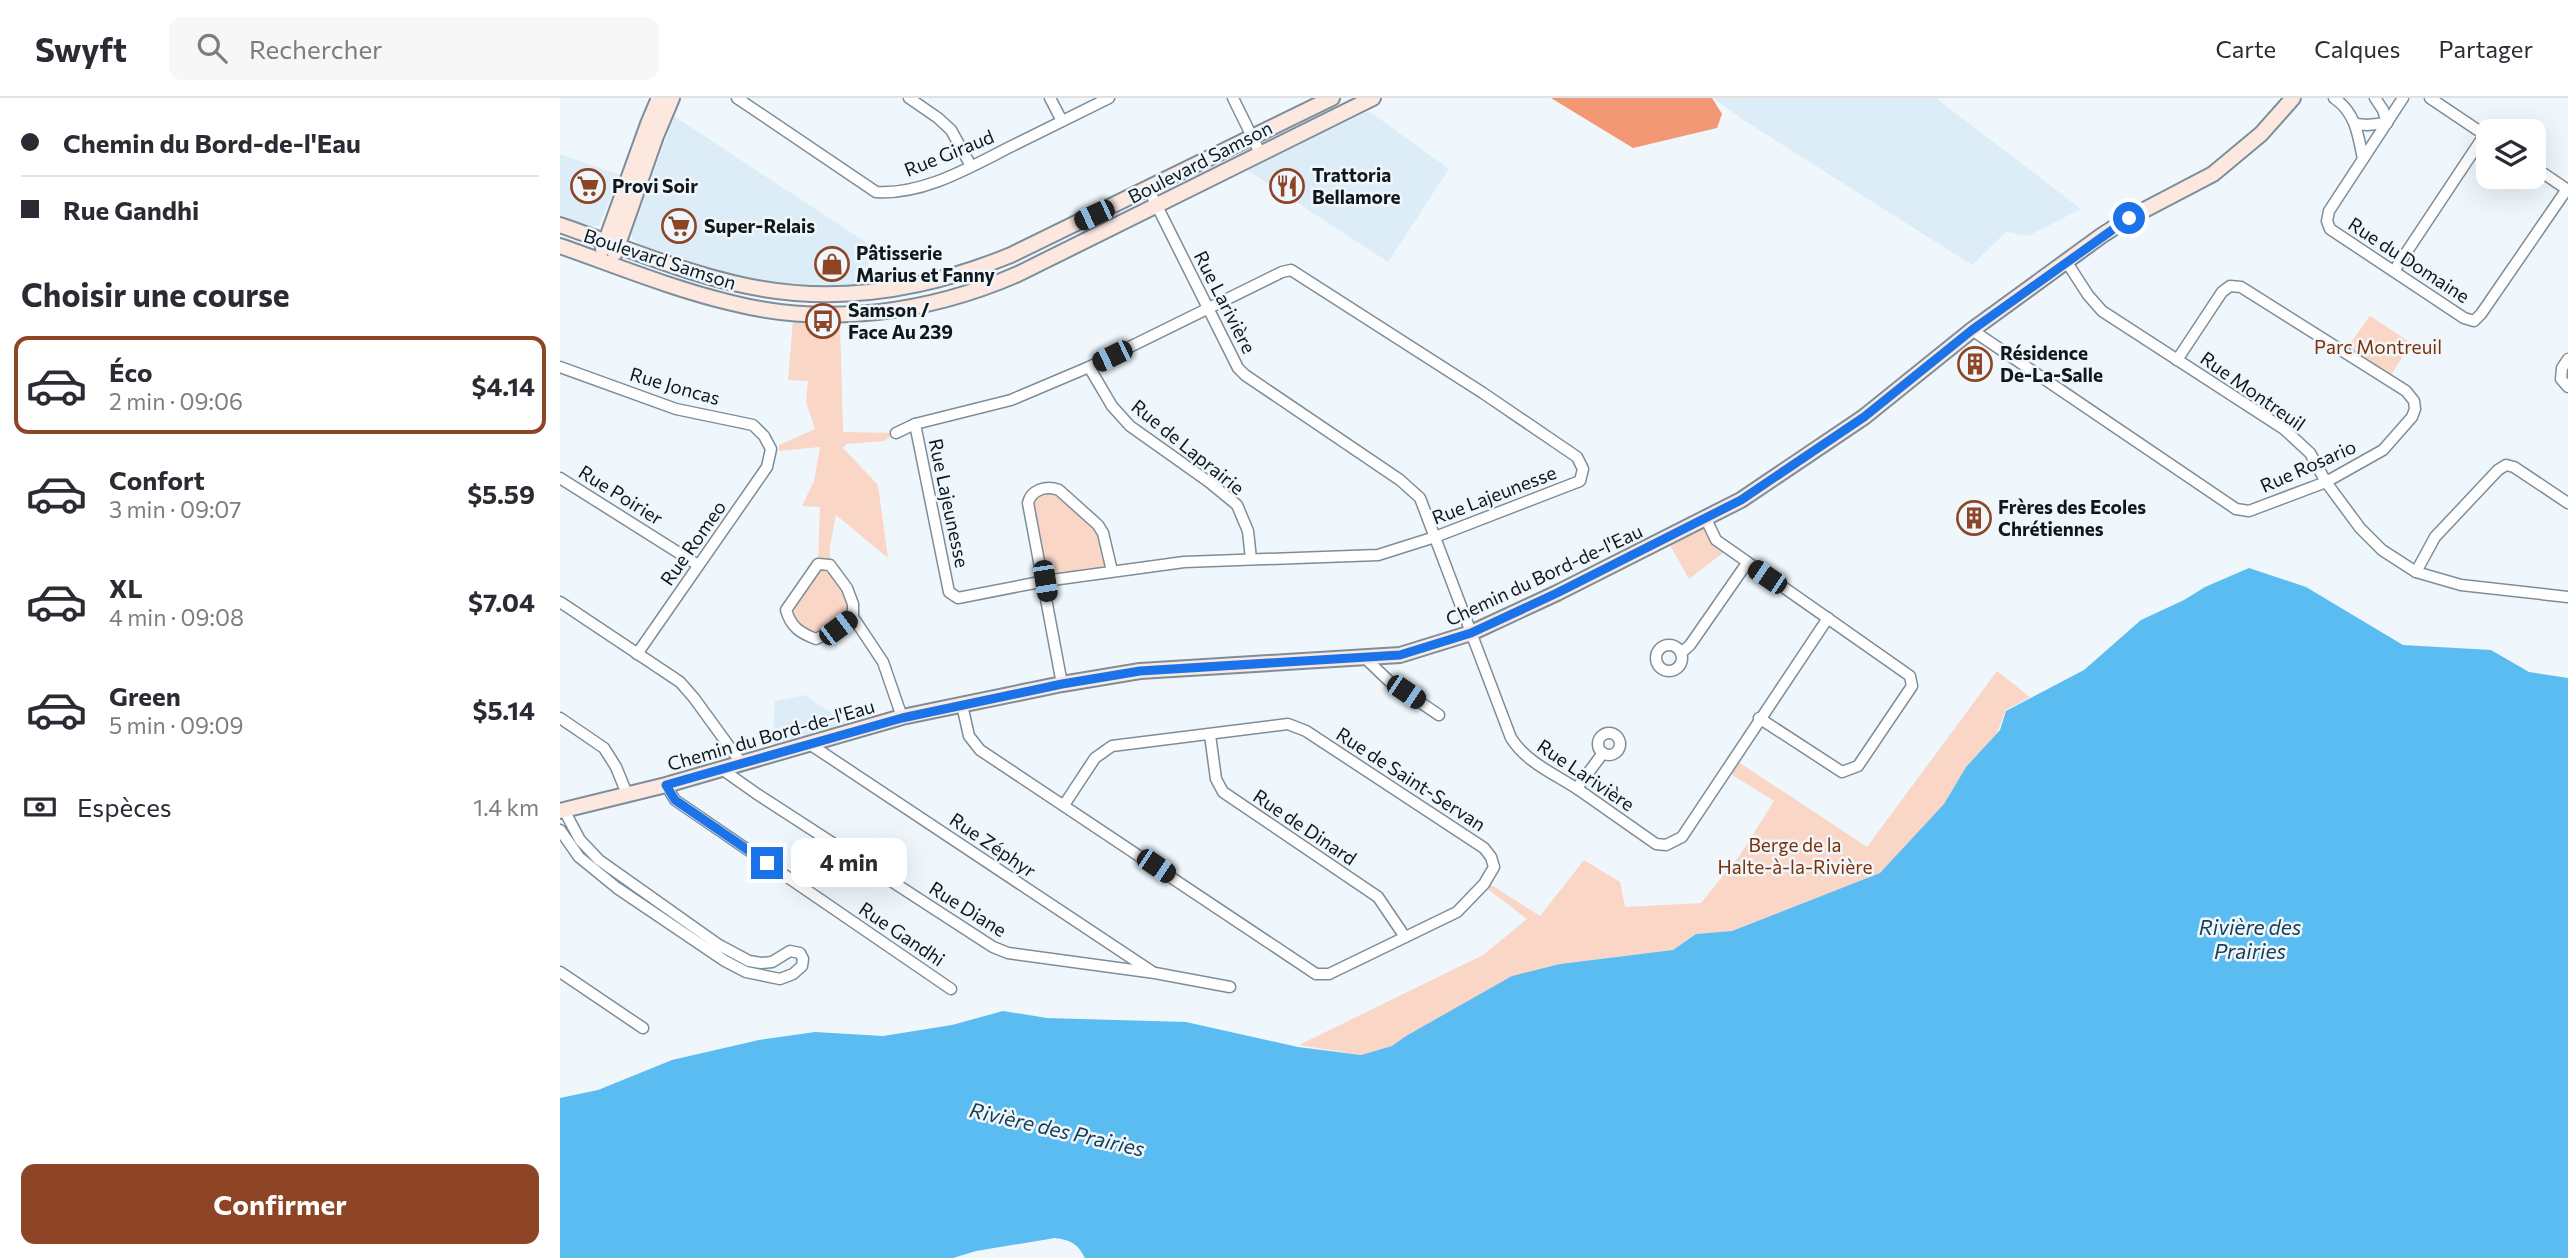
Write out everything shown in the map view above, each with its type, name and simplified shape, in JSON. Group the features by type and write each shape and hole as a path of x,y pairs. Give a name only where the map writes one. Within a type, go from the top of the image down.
{"street":[{"path":"612,243 648,124 659,98"},
{"path":"605,262 672,98"},
{"name":"Rue Giraud","path":"737,98 876,192 891,193 920,188 971,166 1108,98"},
{"path":"909,98 938,118 951,131 971,166"},
{"path":"1050,98 1062,121"},
{"path":"1233,98 1260,153"},
{"name":"Boulevard Samson","path":"560,225 706,275 756,288 814,294 880,292 927,284 975,270 1035,244 1332,98"},
{"name":"Boulevard Samson","path":"560,246 698,294 762,309 822,314 885,311 941,301 999,282 1373,98"},
{"name":"Chemin du Bord-de-l'Eau","path":"562,810 666,785 902,718 1062,684 1140,671 1400,655 1471,633 1741,500 1864,417 1972,330 2066,261 2129,218 2213,174 2261,134 2293,98"},
{"path":"2334,98 2348,110 2356,124 2363,159"},
{"path":"2356,124 2387,123 2375,98"},
{"name":"Rue du Domaine","path":"2403,98 2329,211 2327,221 2330,229 2464,318 2474,320 2482,314 2568,189"},
{"path":"2431,98 2476,129"},
{"path":"2394,271 2476,152"},
{"path":"2546,175 2568,189"},
{"name":"Rue Larivière","path":"1148,188 1207,309 1233,359 1245,375 1400,480 1420,498 1511,738 1517,747 1526,757 1577,788 1656,844 1666,845 1682,836 1828,618"},
{"name":"Rue Montreuil","path":"2066,261 2102,311 2284,429 2310,453 2326,482 2360,528 2382,550 2416,572 2461,585 2568,597"},
{"name":"Rue Lajeunesse","path":"896,433 915,424 1011,400 1088,368 1291,270 1577,457 1583,469 1580,481 1435,537 1378,555 1184,562 1112,570 958,598 949,592 915,424"},
{"name":"Rue Rosario","path":"1972,330 2236,509 2249,511 2326,482 2383,450 2412,418 2415,410 2414,401 2406,391 2241,287 2231,286 2222,292 2177,360"},
{"path":"2568,359 2562,368 2561,379 2568,387"},
{"name":"Rue Joncas","path":"560,367 676,409 754,425 771,449"},
{"name":"Rue de Laprairie","path":"1088,368 1112,406 1130,426 1237,505 1248,531 1251,559"},
{"name":"Rue Romeo","path":"637,654 767,467 771,449"},
{"path":"2416,572 2435,537 2498,470 2506,465 2514,467 2568,503"},
{"name":"Rue Poirier","path":"560,478 698,565"},
{"path":"1062,684 1045,581 1028,503 1030,496 1035,491 1052,488 1059,490 1098,525 1112,570"},
{"path":"1706,519 1716,540 1910,676 1912,687 1858,766 1842,772 1759,718"},
{"path":"1681,653 1690,645 1747,563"},
{"path":"853,617 817,639 801,634 789,620 786,610 818,564 830,565 847,588 853,604 853,617 883,662 902,718"},
{"path":"560,603 680,682 742,764"},
{"path":"1366,659 1389,681 1439,715"},
{"name":"Rue de Saint-Servan","path":"962,705 969,736 980,751 1316,974 1329,974 1457,912 1484,884 1494,867 1492,857 1484,848 1307,731 1288,724 1112,746 1096,758 1064,805"},
{"path":"560,718 604,748 616,767 626,794"},
{"name":"Rue de Dinard","path":"1210,735 1216,779 1223,792 1378,897 1405,937"},
{"name":"Rue Zéphyr","path":"811,745 1155,974"},
{"path":"1577,788 1603,753"},
{"name":"Rue Diane","path":"723,769 757,794 993,947 1008,953 1230,987"},
{"name":"Rue Gandhi","path":"666,785 675,800 951,989"},
{"path":"560,830 579,857 648,910 725,961 747,972 780,979 793,974 802,966 800,953 790,951 772,962 750,961 719,945 599,860 580,840 562,810"},
{"path":"648,910 654,899"},
{"path":"560,972 643,1028"}],"shaded area":[{"path":"1551,98 1712,98 1722,114 1717,128 1633,148"},
{"path":"1713,98 1936,98 2081,209 2028,236 2006,232 1972,265"},
{"path":"1369,111 1449,169 1388,262 1247,170"},
{"path":"674,116 867,243 870,285 796,286 747,280 712,272 639,244 632,238"},
{"path":"560,154 620,175 599,226 590,226 560,215"},
{"path":"805,695 856,730 772,755 775,701"}],"green space":[{"name":"Parc Montreuil","path":"2370,316 2411,343 2388,380 2344,352"},
{"path":"793,321 840,322 843,432 896,433 884,441 846,444 843,448 878,485 888,558 836,515 830,546 830,565 837,573 853,617 816,639 801,634 786,610 818,564 820,507 802,506 814,481 820,447 779,451 779,445 815,429 806,402 808,381 788,380"},
{"path":"1052,488 1098,525 1112,571 1045,581 1030,496"},
{"path":"1706,519 1728,549 1689,579 1667,540"},
{"name":"Berge de la Halte-à-la-Rivière","path":"1997,671 2030,697 2006,710 1997,733 1966,767 1944,804 1881,873 1732,931 1696,934 1673,950 1560,964 1448,1013 1393,1046 1361,1055 1299,1045 1483,955 1527,919 1485,887 1490,884 1540,916 1584,860 1620,882 1625,907 1701,903 1740,855 1774,801 1726,771 1734,759 1867,847"}],"water":[{"name":"Rivière des Prairies","path":"2249,568 2306,587 2403,645 2491,650 2529,672 2568,678 2568,1258 1085,1258 1073,1244 1055,1238 976,1251 953,1258 560,1258 560,1098 598,1090 672,1060 759,1040 815,1032 883,1036 952,1025 1003,1011 1047,1018 1186,1022 1298,1047 1361,1055 1392,1046 1512,976 1560,964 1673,950 1696,934 1732,931 1880,873 1944,804 1966,767 2000,730 2006,711 2084,670 2141,620"}],"place":[{"name":"Provi Soir","path":"588,186"},
{"name":"Trattoria Bellamore","path":"1287,186"},
{"name":"Super-Relais","path":"679,226"},
{"name":"Pâtisserie Marius et Fanny","path":"832,264"},
{"name":"Samson / Face Au 239","path":"823,321"},
{"name":"Résidence De-La-Salle","path":"1975,364"},
{"name":"Frères des Ecoles Chrétiennes","path":"1974,518"}],"route":[{"path":"767,863 675,800 666,785 902,718 1062,684 1140,671 1400,655 1471,633 1557,593 1741,500 1864,417 1972,330 2129,218"}]}
